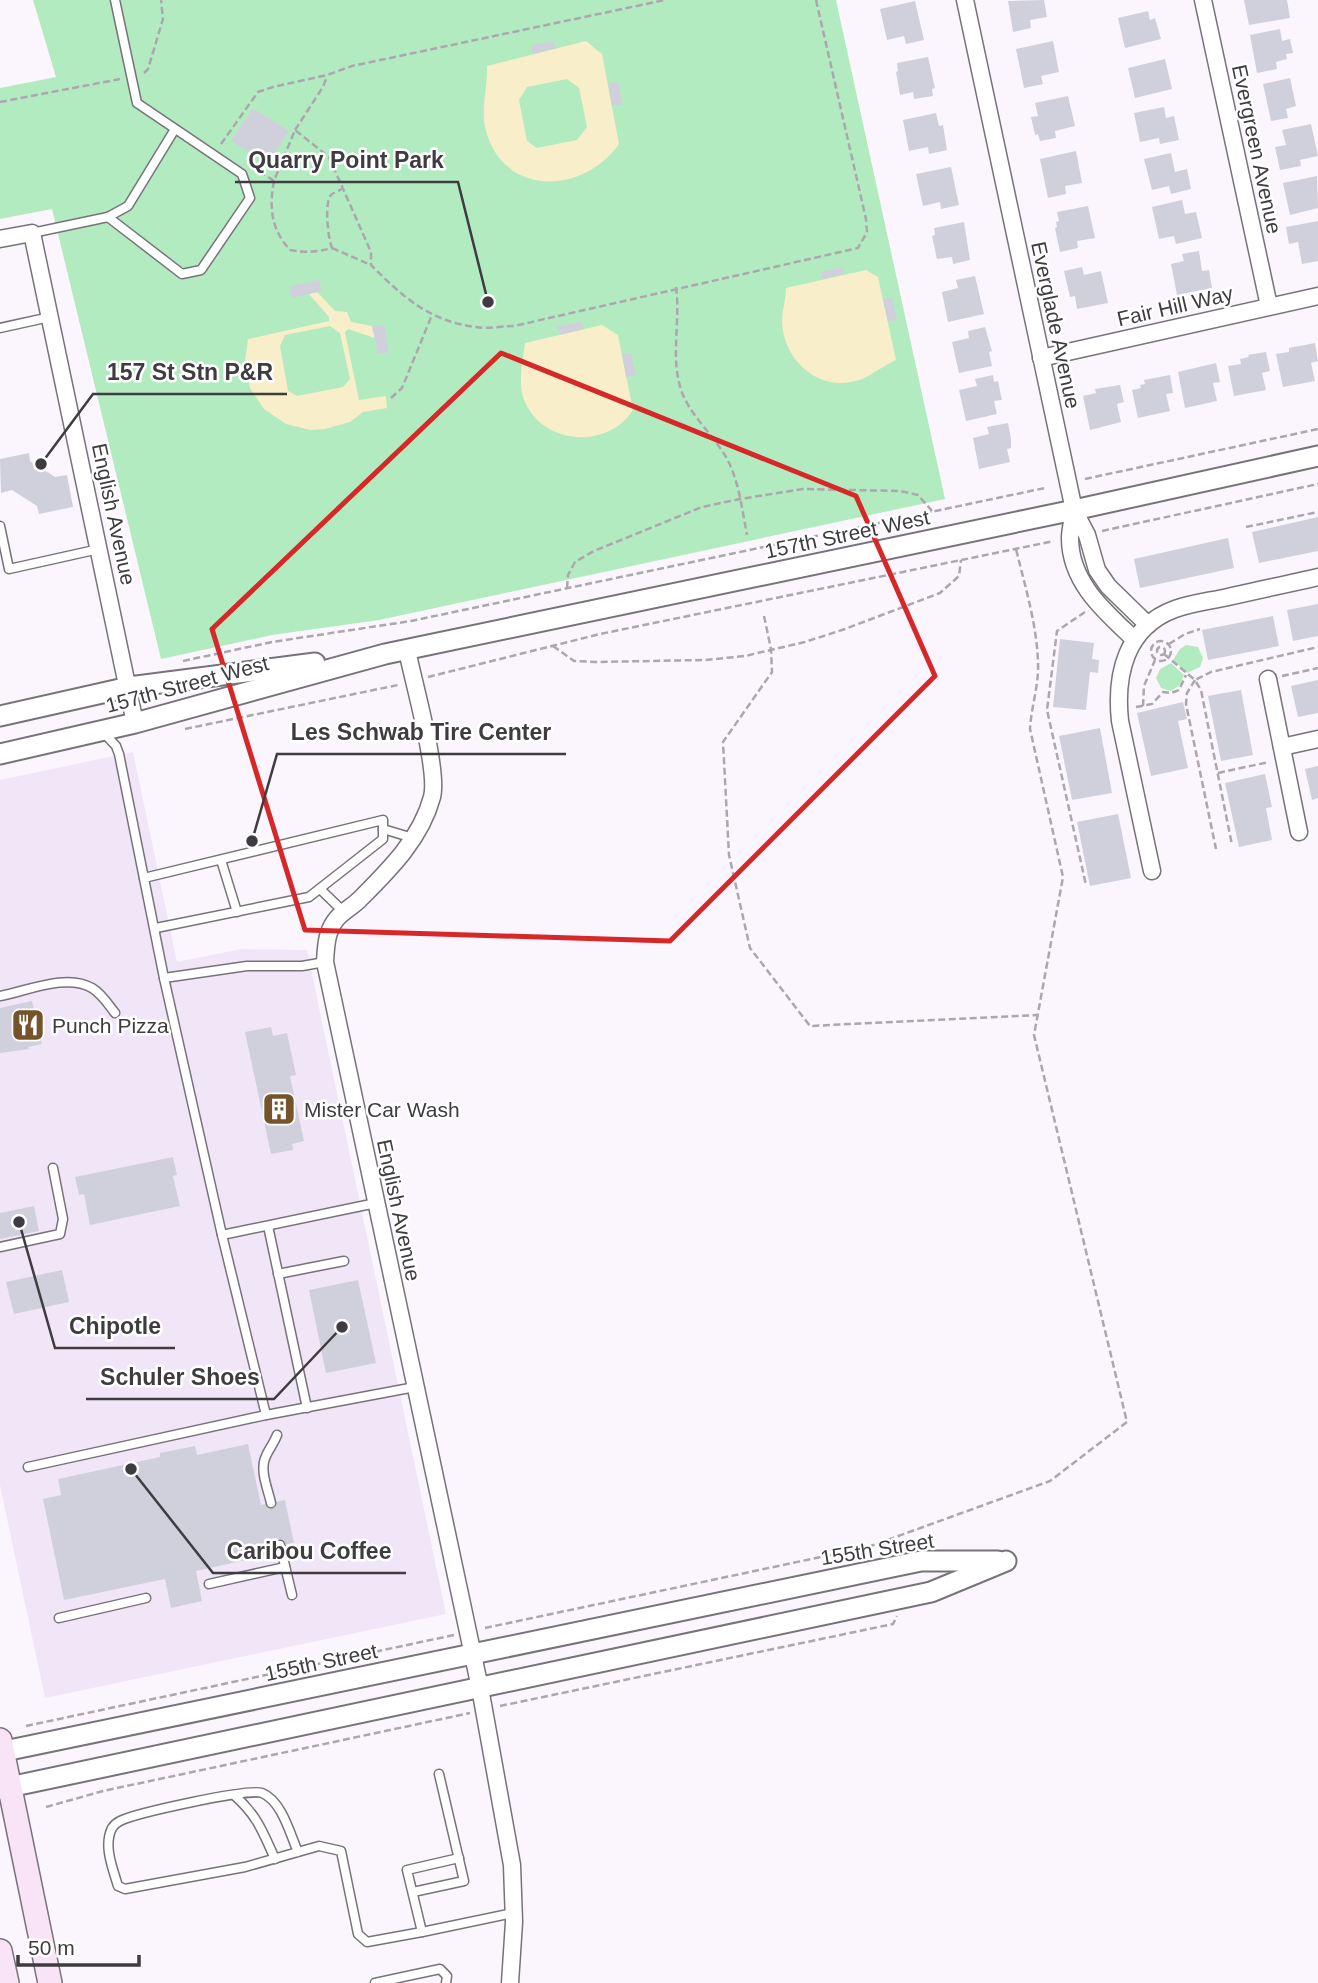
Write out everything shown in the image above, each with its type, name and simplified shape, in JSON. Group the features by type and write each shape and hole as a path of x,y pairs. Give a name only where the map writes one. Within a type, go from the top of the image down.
{"main road":[{"path":"1,1748 5,1788 50,1983"},
{"path":"0,1951 7,1983"}],"street":[{"name":"Everglade Avenue","path":"965,0 1074,510 1069,538 1075,566 1083,585 1101,608 1133,639"},
{"name":"Evergreen Avenue","path":"1203,0 1269,306"},
{"path":"0,239 32,233"},
{"name":"English Avenue","path":"32,233 135,723"},
{"name":"Fair Hill Way","path":"1041,358 1318,296"},
{"name":"157th Street West","path":"0,716 129,687 407,650 1318,456"},
{"path":"1074,510 1093,533 1097,570 1108,586 1148,625"},
{"path":"1152,871 1117,697 1133,639 1167,613 1186,606 1318,577"},
{"name":"English Avenue","path":"407,650 431,764 433,795 405,852 335,920 326,940 325,962 480,1688 512,1865 510,1983"},
{"name":"157th Street West","path":"0,754 135,723 385,654"},
{"path":"1268,679 1299,832"},
{"path":"1283,753 1318,739"},
{"name":"155th Street","path":"1,1748 472,1654 921,1560 1006,1561 931,1592 5,1788"}],"lane":[{"path":"108,217 182,274 201,270 250,198 242,174 137,103 135,76 115,0"},
{"path":"32,233 108,217 128,206 175,129"},
{"path":"0,328 50,317"},
{"path":"0,526 9,569 99,548"},
{"path":"102,731 116,746 119,754 164,978 266,1415"},
{"path":"144,878 383,820 383,839 309,897 156,928"},
{"path":"383,829 413,838"},
{"path":"220,860 237,912"},
{"path":"320,889 345,913"},
{"path":"164,978 247,966 302,966 325,962"},
{"path":"0,996 63,983 79,983 100,994 115,1013"},
{"path":"0,1247 60,1234 63,1219 53,1168"},
{"path":"222,1235 376,1203"},
{"path":"268,1226 307,1408"},
{"path":"278,1274 344,1261"},
{"path":"28,1467 266,1415 415,1387"},
{"path":"271,1503 263,1467 265,1457 277,1435"},
{"path":"280,1545 292,1595"},
{"path":"209,1584 285,1567"},
{"path":"59,1618 146,1598"},
{"path":"413,1892 464,1881 439,1774"},
{"path":"298,1852 276,1804 262,1793 167,1808 121,1821 114,1825 108,1839 118,1886 125,1889 245,1867 275,1859 318,1846 341,1851 358,1934 367,1942 513,1913"},
{"path":"234,1796 260,1822 275,1859"},
{"path":"422,1932 407,1870 459,1858"},
{"path":"375,1983 440,1969 447,1976 446,1983"}],"path":[{"path":"0,102 135,76 148,69 163,19 161,0"},
{"path":"220,144 258,92 272,87 327,75 352,66 665,0"},
{"path":"327,75 323,87 295,130 274,181 271,197 272,220 283,242 290,250 303,252 332,248 371,265 409,302 432,315 476,327 514,326 858,248 867,232 816,0"},
{"path":"295,130 329,157 370,252 371,265"},
{"path":"242,159 274,181"},
{"path":"332,248 328,238 327,202 332,194 342,189"},
{"path":"676,288 676,345 682,393 727,459 740,499 747,535"},
{"path":"391,398 402,388 432,315"},
{"path":"1082,480 1318,429"},
{"path":"1093,533 1318,484"},
{"path":"182,661 272,642 411,621 1045,488"},
{"path":"567,588 568,575 575,562 594,551 702,507 803,489 900,491 918,495 932,511"},
{"path":"1246,527 1318,512"},
{"path":"435,676 551,645 1057,541"},
{"path":"867,1547 1050,1481 1127,1422 1034,1035 1063,877 1030,729 1038,664 1035,633 1016,549"},
{"path":"551,645 574,661 705,660 745,656 825,635 940,593 960,576 961,560"},
{"path":"1086,885 1047,710 1057,631 1088,611"},
{"path":"764,616 772,649 772,672 723,742 729,855 750,948 810,1026 1038,1015"},
{"path":"1169,644 1200,629"},
{"path":"1161,641 1169,644 1171,650 1168,659 1164,662 1155,660 1150,652 1153,645 1161,641"},
{"path":"1216,849 1185,704 1187,694 1195,680 1211,672 1318,647"},
{"path":"1164,654 1195,680 1201,690 1232,845"},
{"path":"1143,706 1144,686 1155,660"},
{"path":"1268,679 1318,668"},
{"path":"1119,710 1152,704 1163,692 1179,690 1186,675"},
{"path":"178,730 387,687"},
{"path":"1218,773 1283,753"}],"highlighted area":[{"path":"501,353 856,496 935,676 670,941 305,930 212,629"}],"shaded area":[{"path":"133,752 177,962 242,949 307,950 446,1614 45,1698 0,1485 0,780"}],"green space":[{"path":"33,0 836,0 945,499 379,620 272,635 161,659 52,209 0,219 0,88 56,77"},
{"path":"1186,645 1198,647 1203,658 1200,667 1187,673 1173,660"},
{"path":"1171,663 1184,675 1180,685 1171,691 1161,688 1156,678 1160,669"}],"sand":[{"path":"586,41 602,54 619,144 604,161 586,173 566,180 526,178 509,168 495,153 484,123 487,66","holes":["567,79 579,88 587,127 577,140 537,148 527,141 519,100 527,87"]},
{"path":"866,270 878,277 896,360 862,379 847,383 819,378 797,362 789,350 782,321 786,288"},
{"path":"317,292 335,311 347,312 351,322 372,326 375,338 348,329 345,332 359,400 386,396 387,408 363,412 350,422 311,430 286,424 264,409 250,388 245,361 248,339 329,321 329,317 309,294","holes":["330,326 340,333 350,379 343,387 297,396 288,391 280,346 285,335"]},
{"path":"602,325 618,335 633,410 621,423 607,432 591,437 558,433 543,425 531,413 523,397 521,377 525,343"}],"building":[{"path":"1044,0 1047,17 1030,20 1031,28 1013,32 1008,1"},
{"path":"1244,0 1287,0 1290,18 1249,25"},
{"path":"915,1 924,40 906,44 904,36 887,40 880,9"},
{"path":"1148,11 1150,20 1155,18 1161,39 1125,48 1118,18"},
{"path":"1280,29 1282,41 1290,39 1293,53 1286,54 1287,59 1276,62 1277,69 1257,73 1250,35"},
{"path":"554,41 556,48 533,54 531,45"},
{"path":"1053,41 1059,72 1041,76 1043,84 1024,88 1016,49"},
{"path":"928,57 935,88 932,89 933,96 914,99 913,92 900,95 897,63"},
{"path":"1165,59 1172,89 1135,98 1128,68"},
{"path":"1290,78 1296,106 1286,109 1288,118 1271,121 1263,84"},
{"path":"618,82 622,105 612,106 608,83"},
{"path":"1068,96 1075,126 1055,131 1056,138 1040,141 1038,134 1035,135 1031,117 1038,116 1035,103"},
{"path":"1164,107 1166,118 1174,116 1179,140 1160,144 1159,138 1140,142 1134,113"},
{"path":"253,108 289,131 267,164 231,141"},
{"path":"936,113 939,126 943,125 947,150 929,154 928,147 909,151 903,120"},
{"path":"1311,124 1318,156 1300,160 1301,166 1280,170 1275,147 1286,145 1282,130"},
{"path":"1076,151 1082,183 1065,186 1066,194 1048,198 1040,159"},
{"path":"1171,153 1175,172 1187,169 1191,189 1171,194 1169,186 1152,190 1144,159"},
{"path":"951,167 959,205 941,209 940,202 923,206 916,174"},
{"path":"1317,176 1318,208 1290,215 1283,183"},
{"path":"1182,200 1185,214 1196,212 1202,238 1176,244 1174,236 1159,239 1152,207"},
{"path":"1088,206 1095,238 1077,241 1078,248 1060,252 1055,228 1056,222 1059,221 1057,212"},
{"path":"1318,221 1318,261 1302,264 1298,242 1289,244 1286,227"},
{"path":"964,222 970,260 953,264 952,257 937,259 932,236 935,235 934,228"},
{"path":"1199,251 1202,271 1209,270 1212,288 1177,295 1171,264 1184,261 1182,254"},
{"path":"843,267 844,274 822,279 821,272"},
{"path":"1082,267 1084,275 1101,271 1108,303 1077,309 1075,296 1070,297 1064,271"},
{"path":"975,276 984,314 948,322 942,292 958,288 956,280"},
{"path":"319,280 322,291 292,298 289,287"},
{"path":"892,298 897,320 888,322 883,299"},
{"path":"581,322 584,329 560,335 557,326"},
{"path":"384,325 389,352 378,354 372,326"},
{"path":"985,327 992,351 989,352 992,366 959,373 952,342 969,338 968,331"},
{"path":"1315,343 1318,361 1311,363 1315,381 1283,387 1276,354 1289,352 1289,348"},
{"path":"1266,352 1270,371 1262,373 1266,390 1234,396 1228,366 1241,364 1240,359 1249,357 1248,355"},
{"path":"622,354 631,354 636,375 626,377"},
{"path":"1216,363 1220,382 1213,383 1217,401 1185,408 1178,372"},
{"path":"993,375 994,382 998,381 1002,400 994,401 997,414 966,421 959,390 977,386 975,379"},
{"path":"1170,375 1173,393 1166,394 1170,411 1138,418 1132,390 1141,388 1140,385 1145,384 1144,380"},
{"path":"1120,385 1124,402 1117,404 1121,422 1090,430 1083,396 1096,393 1095,389"},
{"path":"1008,423 1011,448 1007,449 1010,462 979,469 973,438 989,434 987,427"},
{"path":"29,453 30,461 55,477 67,475 73,507 39,514 37,506 12,490 1,493 0,459"},
{"path":"1318,517 1318,551 1259,563 1252,532"},
{"path":"1228,538 1234,568 1140,588 1134,559"},
{"path":"1318,604 1318,636 1293,641 1287,610"},
{"path":"1273,616 1279,646 1208,660 1202,630"},
{"path":"1060,639 1094,643 1092,659 1099,660 1098,673 1090,672 1086,710 1053,707"},
{"path":"1318,680 1318,713 1298,717 1291,686"},
{"path":"1241,690 1253,755 1221,761 1208,696"},
{"path":"1183,702 1187,719 1178,721 1188,768 1151,776 1137,713"},
{"path":"1100,728 1112,793 1072,800 1059,736"},
{"path":"1318,766 1318,798 1312,800 1305,769"},
{"path":"1265,774 1272,807 1266,808 1272,840 1239,847 1225,783"},
{"path":"1118,814 1131,878 1090,886 1077,822"},
{"path":"32,1001 42,1044 28,1047 29,1049 0,1053 0,1008"},
{"name":"Mister Car Wash","path":"271,1027 273,1036 287,1033 296,1075 290,1076 304,1141 292,1144 293,1150 271,1154 245,1032"},
{"path":"173,1157 177,1175 173,1176 180,1206 90,1225 84,1194 79,1195 75,1177"},
{"path":"34,1206 39,1231 0,1239 0,1213"},
{"path":"62,1270 69,1302 14,1314 6,1282"},
{"path":"358,1280 376,1363 326,1373 309,1290"},
{"path":"248,1444 261,1505 285,1500 294,1543 272,1547 273,1554 196,1571 202,1601 171,1608 165,1579 64,1600 43,1499 61,1495 58,1479 160,1457 160,1453 195,1446 197,1455"}],"place":[{"name":"Quarry Point Park","path":"488,302"},
{"name":"157 St Stn P&R","path":"41,464"},
{"name":"Les Schwab Tire Center","path":"252,841"},
{"name":"Punch Pizza","path":"28,1025"},
{"name":"Mister Car Wash","path":"279,1109"},
{"name":"Chipotle","path":"19,1222"},
{"name":"Schuler Shoes","path":"342,1327"},
{"name":"Caribou Coffee","path":"131,1469"}]}
